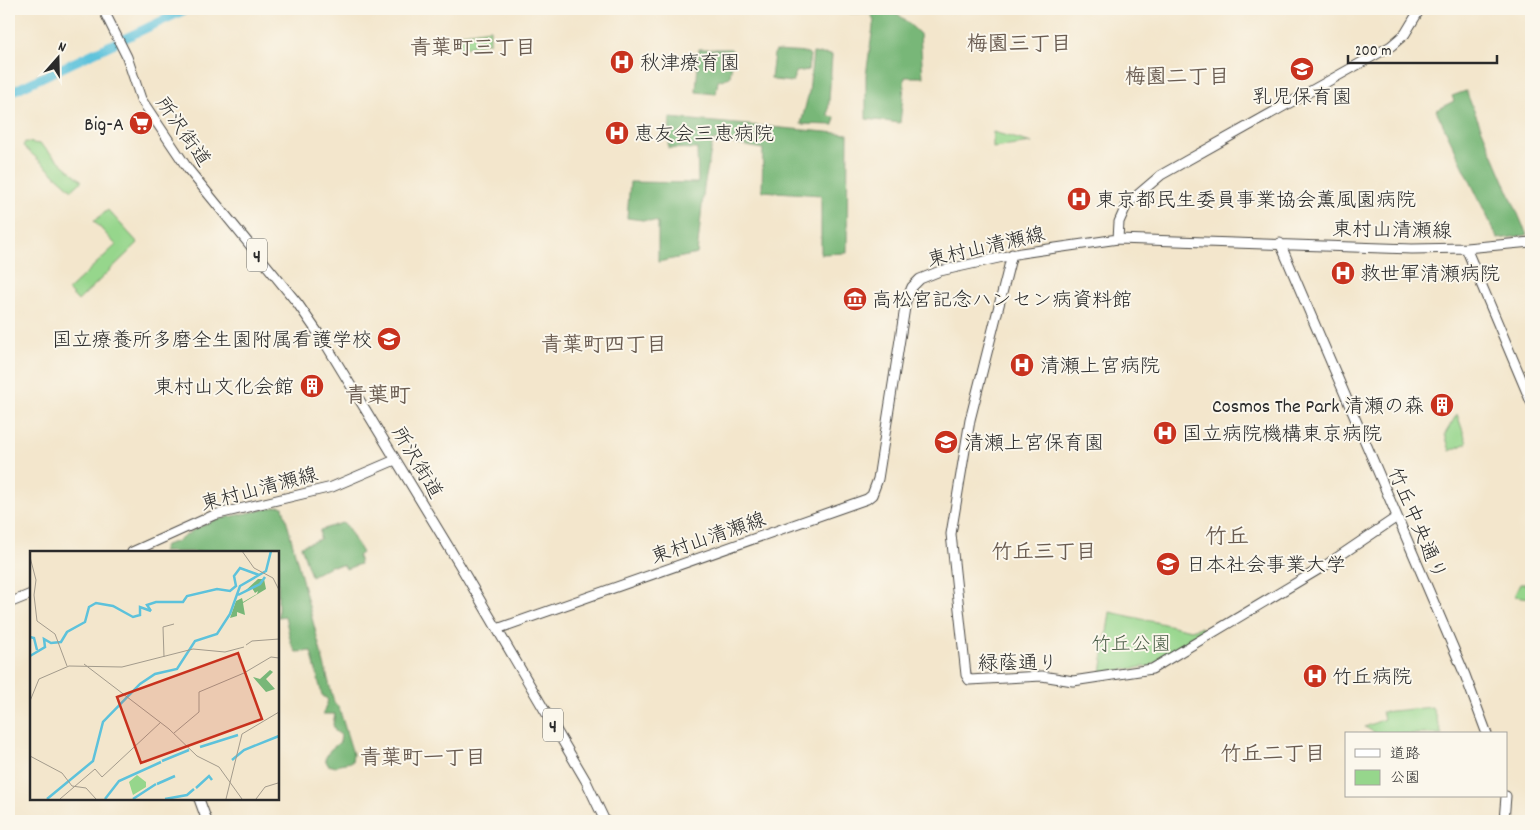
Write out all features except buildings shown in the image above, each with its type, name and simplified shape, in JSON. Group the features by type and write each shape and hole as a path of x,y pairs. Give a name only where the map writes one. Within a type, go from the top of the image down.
{"main road":[{"name":"所沢街道","path":"103,9 123,48 144,105 205,191 308,318 586,780 606,821"},
{"path":"1118,239 1119,222 1128,204 1162,174 1391,46 1405,34 1420,9"},
{"name":"東村山清瀬線","path":"497,630 867,500 872,495 878,479 909,293 920,280 930,274 1012,254 1118,239 1280,243 1412,249 1466,248 1531,242"},
{"name":"竹丘中央通り","path":"1280,243 1465,675 1486,732"},
{"path":"1466,248 1531,402"},
{"name":"緑蔭通り","path":"1012,254 972,410 951,534 967,678 972,680 1042,676 1073,681 1152,669 1332,561 1397,517"},
{"name":"東村山清瀬線","path":"134,551 214,515 332,487 395,460"},
{"path":"9,603 30,594"},
{"path":"1504,821 1506,798"},
{"path":"199,800 207,821"}],"green space":[{"path":"848,9 874,9 874,13 898,14 920,34 923,77 905,77 900,123 866,119 866,75 874,20 870,13 848,13"},
{"path":"490,29 490,42 459,49 457,34"},
{"path":"699,49 731,49 733,52 730,77 718,81 716,94 696,92"},
{"path":"776,51 808,53 810,55 808,70 796,72 792,82 774,80 771,78"},
{"path":"813,53 832,55 828,116 835,117 834,125 801,124 809,92"},
{"path":"1466,91 1527,235 1498,239 1436,110 1454,101 1452,96"},
{"path":"670,118 848,134 847,253 821,254 821,195 762,191 763,149 713,140 704,187 697,254 658,262 658,222 627,218 630,182 698,183 697,149 668,148"},
{"path":"993,132 1032,143 993,148"},
{"path":"25,142 40,144 82,181 72,190 23,146"},
{"path":"108,210 138,243 78,301 68,290 116,245 94,221"},
{"path":"1457,414 1467,443 1450,451 1445,434"},
{"path":"280,506 283,507 334,702 339,708 353,754 352,762 339,764 336,767 328,765 325,759 330,750 340,742 341,735 335,731 333,724 335,714 323,714 328,700 322,695 311,651 296,652 291,643 285,616 279,617 279,551 162,551 165,545 178,541 195,529 215,520"},
{"path":"342,523 347,526 362,553 358,556 360,564 346,569 344,565 330,566 311,576 301,546 320,539 320,530"},
{"path":"1520,584 1531,584 1531,598 1514,596"},
{"name":"竹丘公園","path":"1110,612 1191,630 1201,627 1205,631 1150,666 1101,673"},
{"path":"1432,707 1441,732 1374,732 1365,727 1384,719 1382,712"}],"waterway":[{"path":"9,93 187,9"}],"place":[{"name":"秋津療育園","path":"622,62"},
{"name":"乳児保育園","path":"1302,69"},
{"name":"Big-A","path":"141,123"},
{"name":"恵友会三恵病院","path":"617,133"},
{"name":"東京都民生委員事業協会薫風園病院","path":"1079,199"},
{"name":"救世軍清瀬病院","path":"1343,273"},
{"name":"高松宮記念ハンセン病資料館","path":"855,299"},
{"name":"国立療養所多磨全生園附属看護学校","path":"389,339"},
{"name":"清瀬上宮病院","path":"1022,365"},
{"name":"東村山文化会館","path":"312,386"},
{"name":"Cosmos The Park 清瀬の森","path":"1442,405"},
{"name":"国立病院機構東京病院","path":"1165,433"},
{"name":"清瀬上宮保育園","path":"946,442"},
{"name":"日本社会事業大学","path":"1168,564"},
{"name":"竹丘病院","path":"1315,676"}],"district":[{"name":"梅園三丁目","path":"1019,43"},
{"name":"青葉町三丁目","path":"473,47"},
{"name":"梅園二丁目","path":"1177,76"},
{"name":"青葉町四丁目","path":"604,344"},
{"name":"青葉町","path":"378,394"},
{"name":"竹丘","path":"1227,535"},
{"name":"竹丘三丁目","path":"1044,551"},
{"name":"竹丘二丁目","path":"1273,753"},
{"name":"青葉町一丁目","path":"423,757"}]}
